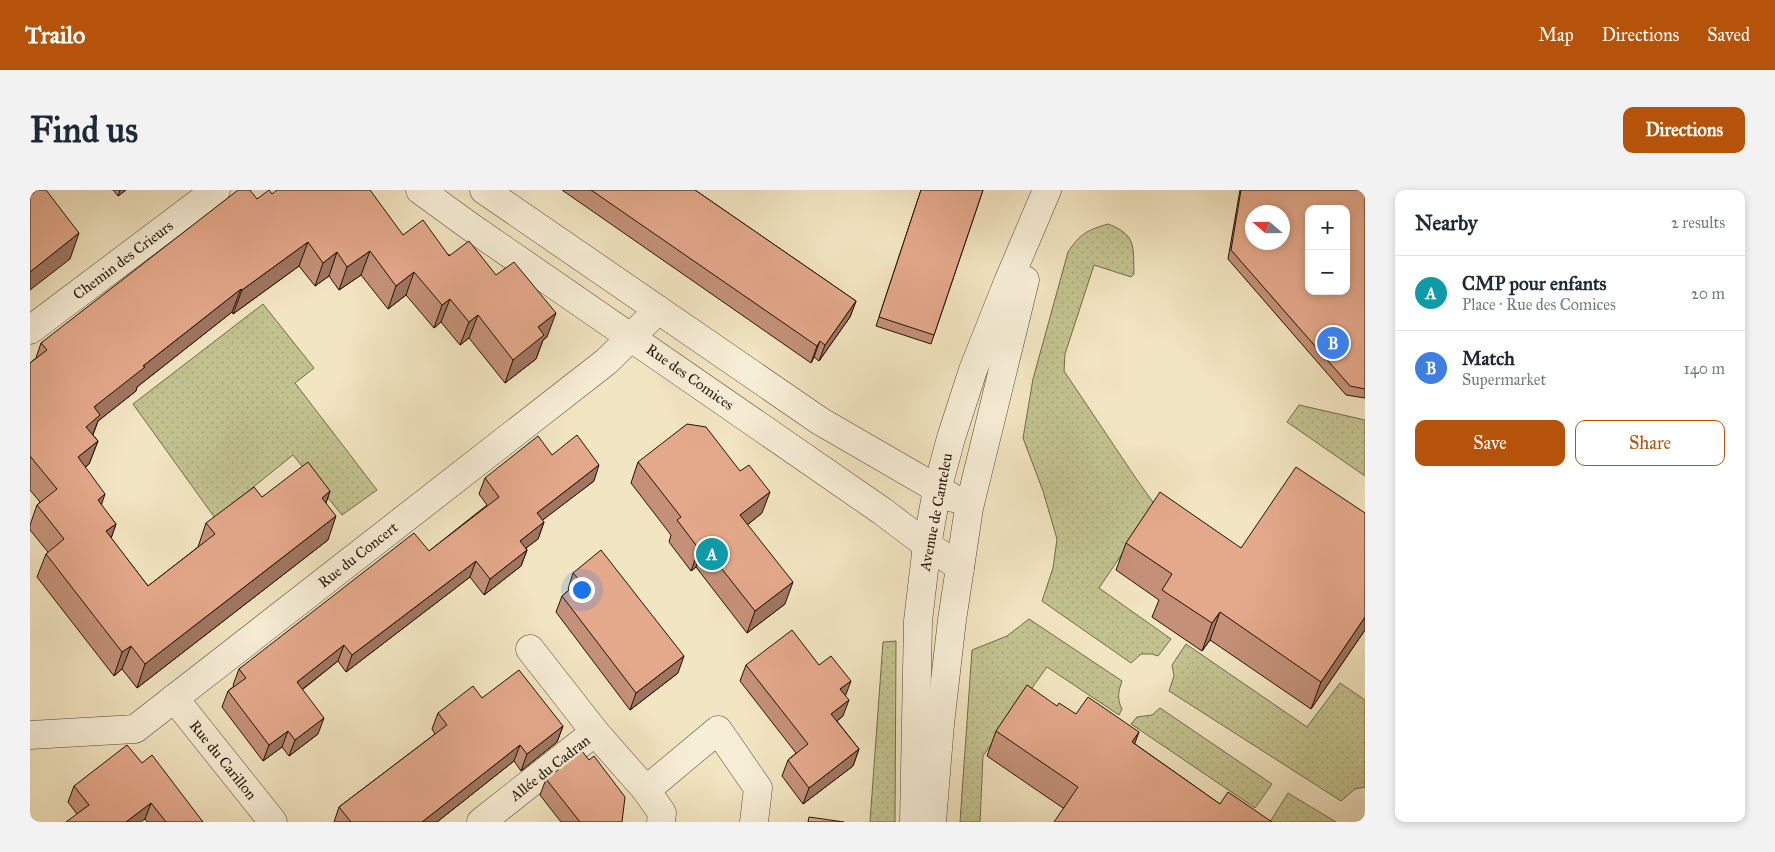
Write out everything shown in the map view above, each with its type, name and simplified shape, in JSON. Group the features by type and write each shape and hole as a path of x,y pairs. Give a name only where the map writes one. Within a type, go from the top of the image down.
{"street":[{"name":"Chemin des Crieurs","path":"30,330 216,190"},
{"name":"Rue des Comices","path":"420,190 960,567"},
{"path":"484,190 820,421 969,508"},
{"name":"Avenue de Canteleu","path":"914,822 918,621 927,545 937,490 951,438 973,370 1008,282 1049,190"},
{"name":"Avenue de Canteleu","path":"932,822 943,698 969,508 1012,327 1049,190"},
{"name":"Rue du Concert","path":"30,735 135,729 607,361 658,310"},
{"name":"Allée du Cadran","path":"530,649 595,732 646,790 662,813 661,822"},
{"name":"Rue du Carillon","path":"174,698 273,822"},
{"path":"646,790 718,730 758,788 754,822"},
{"name":"Allée du Cadran","path":"481,822 595,732"}],"green space":[{"path":"1108,224 1124,233 1132,243 1134,274 1131,277 1094,265 1065,354 1064,371 1155,505 1099,588 1171,639 1158,656 1141,654 1131,663 1042,601 1053,568 1057,539 1043,491 1023,438 1033,379 1068,252 1076,241 1085,234 1095,228"},
{"path":"263,304 314,368 295,383 377,490 342,515 293,455 215,518 133,404"},
{"path":"1299,405 1365,420 1365,476 1287,422"},
{"path":"1029,619 1122,681 1119,702 1122,709 1119,715 1047,667 983,756 980,822 960,822 972,650 1007,636"},
{"path":"896,641 895,822 870,822 883,642"},
{"path":"1186,644 1307,727 1340,683 1365,700 1365,787 1355,789 1341,801 1169,691 1174,676 1172,665"},
{"path":"1160,708 1272,784 1255,808 1131,724 1137,717 1152,715"},
{"path":"1288,793 1336,822 1270,822"}],"building":[{"path":"37,190 46,190 79,233 30,272 30,196"},
{"path":"238,190 250,190 257,199 269,190 272,194 277,190 370,190 403,235 423,220 449,256 469,241 496,275 514,262 556,313 538,327 544,335 513,360 478,315 469,322 450,299 442,305 414,272 396,286 370,251 347,267 337,252 323,263 308,242 241,289 94,407 100,415 86,427 98,441 78,457 105,494 98,500 116,524 106,531 148,586 215,534 206,523 254,487 262,497 308,462 330,491 322,498 336,516 145,664 131,646 122,652 46,554 64,539 37,505 57,489 30,456 30,363 47,350 41,343"},
{"path":"591,190 695,190 856,301 825,345 820,341 817,346"},
{"path":"921,190 983,190 934,335 879,317"},
{"path":"1241,190 1365,190 1365,389 1350,386 1231,250"},
{"path":"687,424 706,427 740,471 749,465 770,492 740,515 793,582 755,611 703,545 699,549 677,520 681,517 638,462"},
{"path":"577,435 599,465 537,513 544,522 520,541 527,550 490,579 476,561 352,655 344,645 297,682 324,718 295,740 288,731 269,745 228,691 246,678 239,669 414,533 429,551 499,497 485,478 538,436 552,455"},
{"path":"1296,467 1365,513 1365,617 1321,682 1220,612 1212,623 1162,590 1172,574 1126,543 1160,492 1241,548"},
{"path":"601,550 684,656 636,693 562,596 580,581 573,573"},
{"path":"792,630 819,665 831,656 851,681 840,689 849,700 831,714 859,749 809,788 788,760 808,744 746,665"},
{"path":"519,670 563,726 527,754 520,745 422,822 351,822 339,807 447,725 438,713 473,686 482,698"},
{"path":"1027,685 1057,706 1059,703 1076,714 1088,697 1139,732 1132,742 1220,804 1228,792 1272,822 1054,822 1078,787 996,731"},
{"path":"127,745 142,763 152,755 203,822 166,822 151,803 126,822 66,822 89,805 74,786"},
{"path":"582,751 589,760 594,756 625,797 622,822 580,822 546,779"},
{"path":"809,817 844,822 808,822"}],"place":[{"name":"Match","path":"1333,343"},
{"name":"CMP pour enfants","path":"712,554"}]}
